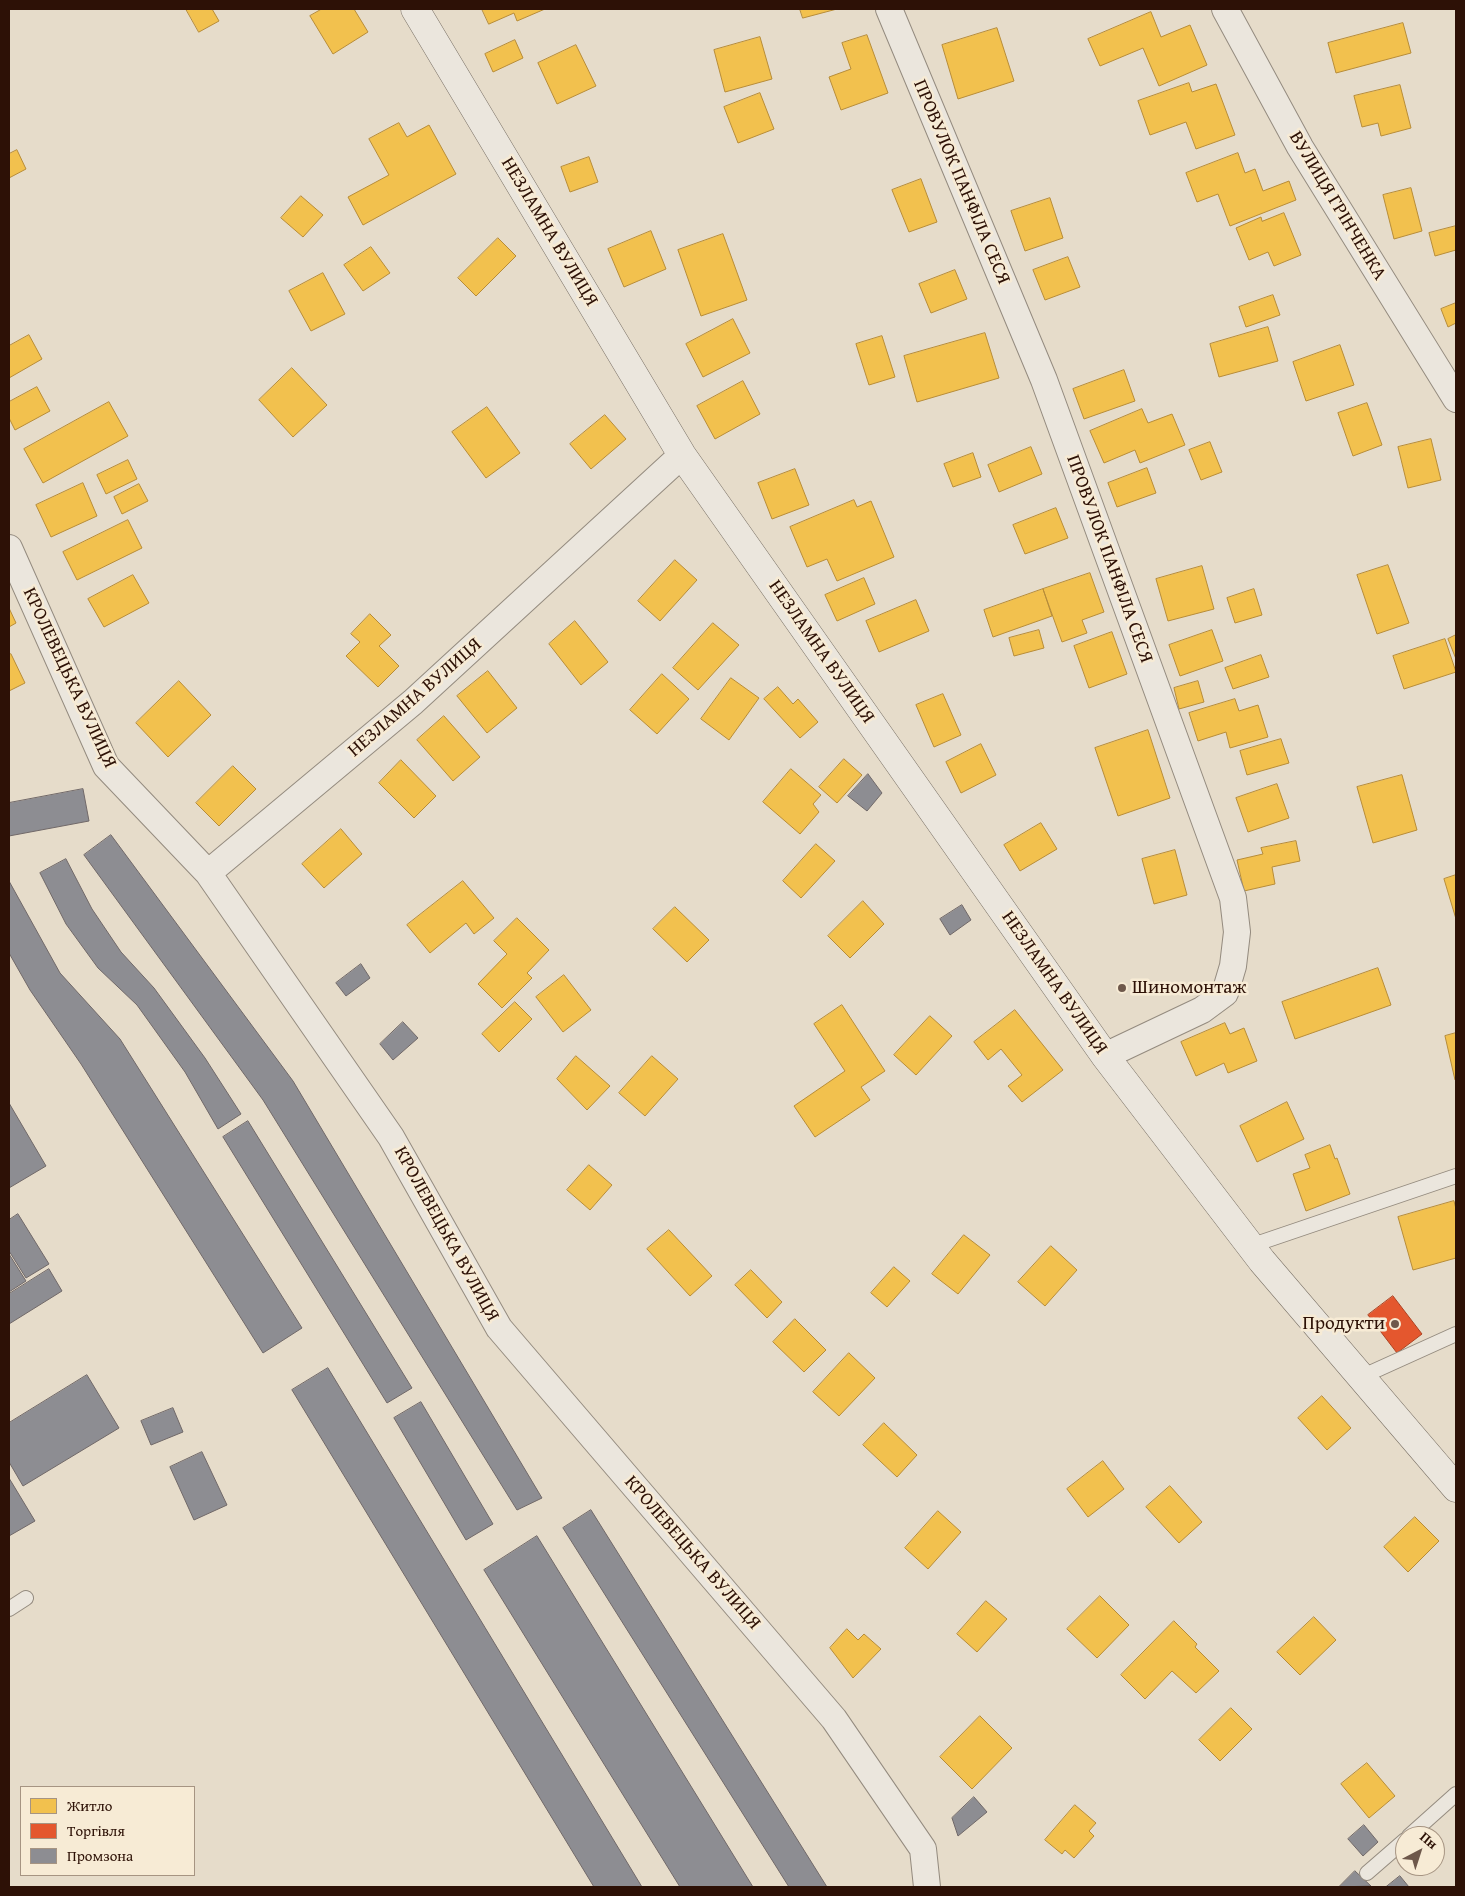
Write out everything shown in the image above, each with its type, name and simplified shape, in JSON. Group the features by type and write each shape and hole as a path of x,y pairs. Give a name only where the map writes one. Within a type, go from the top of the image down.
{"street":[{"name":"НЕЗЛАМНА ВУЛИЦЯ","path":"415,9 682,455 1105,1056 1250,1246 1456,1488"},
{"name":"ПРОВУЛОК ПАНФІЛА СЕСЯ","path":"889,9 1044,380 1233,898 1237,932 1233,966 1225,993 1202,1010 1105,1056"},
{"name":"ВУЛИЦЯ ГРІНЧЕНКА","path":"1225,9 1300,147 1456,400"},
{"name":"НЕЗЛАМНА ВУЛИЦЯ","path":"208,874 414,702 682,455"},
{"name":"КРОЛЕВЕЦЬКА ВУЛИЦЯ","path":"9,548 106,766 208,874 392,1137 498,1328 834,1719 923,1849 927,1887"}],"lane":[{"path":"1250,1246 1456,1176"},
{"path":"1361,1377 1456,1334"},
{"path":"9,1609 26,1598"},
{"path":"1420,1826 1456,1794"},
{"path":"1367,1873 1395,1849"}],"building: Житло":[{"path":"186,9 212,9 219,21 199,32"},
{"path":"322,9 354,9 368,32 333,54 310,16"},
{"path":"482,9 545,9 517,21 514,13 489,24"},
{"path":"800,9 837,9 803,18"},
{"path":"1151,12 1161,37 1190,25 1207,65 1159,86 1143,48 1100,66 1088,39"},
{"path":"1403,23 1411,53 1336,73 1328,43"},
{"path":"997,28 1014,81 958,99 942,45"},
{"path":"867,35 888,93 841,110 829,77 851,69 842,43"},
{"path":"760,37 772,79 725,92 714,50"},
{"path":"515,40 523,58 493,72 485,54"},
{"path":"576,45 596,86 557,104 538,63"},
{"path":"1189,83 1192,92 1216,84 1235,135 1196,149 1186,122 1150,135 1138,101"},
{"path":"1400,85 1411,128 1381,136 1378,123 1362,127 1354,96"},
{"path":"760,93 774,129 738,143 724,107"},
{"path":"399,123 407,137 429,125 456,174 363,225 348,197 389,175 369,139"},
{"path":"17,150 26,169 9,178 9,154"},
{"path":"1238,153 1245,173 1255,169 1263,191 1289,181 1296,200 1230,226 1218,194 1197,202 1186,173"},
{"path":"589,157 598,182 570,192 561,167"},
{"path":"921,179 937,222 909,232 892,190"},
{"path":"1411,188 1422,231 1394,239 1383,195"},
{"path":"301,196 323,215 303,237 281,218"},
{"path":"1050,198 1063,238 1025,251 1011,211"},
{"path":"1284,213 1301,255 1274,266 1268,252 1249,260 1236,228 1261,217 1262,221"},
{"path":"1456,226 1456,250 1435,256 1429,233"},
{"path":"651,231 666,269 624,287 608,249"},
{"path":"723,234 747,300 701,316 678,250"},
{"path":"498,238 516,256 476,296 458,278"},
{"path":"371,247 390,273 363,291 344,265"},
{"path":"1068,257 1080,287 1045,300 1033,270"},
{"path":"955,270 967,299 931,313 919,284"},
{"path":"323,273 345,314 311,331 289,291"},
{"path":"1273,295 1280,315 1246,327 1239,307"},
{"path":"1456,303 1456,323 1448,327 1441,309"},
{"path":"733,319 750,353 703,377 686,344"},
{"path":"1268,327 1278,361 1219,377 1210,344"},
{"path":"985,333 999,378 917,402 904,356"},
{"path":"29,335 42,359 9,378 9,346"},
{"path":"882,336 895,377 869,385 856,344"},
{"path":"1340,345 1354,385 1306,401 1293,362"},
{"path":"292,368 327,405 293,437 259,400"},
{"path":"1124,370 1135,401 1084,419 1073,389"},
{"path":"743,381 760,414 715,439 697,406"},
{"path":"37,387 50,411 15,430 9,418 9,402"},
{"path":"109,402 128,436 43,483 24,449"},
{"path":"1367,403 1382,445 1353,456 1338,413"},
{"path":"487,407 520,453 486,478 452,432"},
{"path":"1142,409 1148,423 1172,414 1185,445 1140,463 1135,450 1104,463 1090,431"},
{"path":"605,415 626,439 591,469 570,444"},
{"path":"1431,439 1441,480 1408,488 1398,447"},
{"path":"1210,442 1222,472 1201,480 1189,450"},
{"path":"1031,447 1042,474 999,492 988,465"},
{"path":"973,453 981,477 953,487 944,464"},
{"path":"128,460 137,479 106,494 97,475"},
{"path":"1147,468 1156,493 1117,507 1108,483"},
{"path":"795,469 809,505 772,519 758,483"},
{"path":"83,483 97,516 51,537 36,505"},
{"path":"139,484 148,501 122,514 114,497"},
{"path":"854,500 857,507 871,501 894,557 837,581 827,559 807,567 790,527"},
{"path":"1056,508 1068,538 1025,554 1013,525"},
{"path":"128,520 142,548 77,580 63,552"},
{"path":"675,560 697,580 660,621 638,601"},
{"path":"1388,565 1409,623 1377,634 1357,575"},
{"path":"1202,566 1214,609 1168,621 1156,579"},
{"path":"1090,573 1104,612 1082,620 1087,633 1062,642 1043,589"},
{"path":"133,575 149,603 104,627 88,599"},
{"path":"864,578 875,604 837,621 825,595"},
{"path":"1043,589 1052,616 993,637 984,610"},
{"path":"1254,589 1262,615 1235,623 1227,598"},
{"path":"916,600 929,631 879,652 866,621"},
{"path":"9,608 16,623 9,627"},
{"path":"370,614 391,635 379,646 399,666 378,687 346,656 360,642 351,634"},
{"path":"575,621 608,662 581,685 549,644"},
{"path":"713,623 739,645 698,690 673,668"},
{"path":"1039,630 1044,648 1014,656 1009,638"},
{"path":"1212,630 1223,661 1180,676 1169,645"},
{"path":"1112,632 1127,674 1089,688 1074,646"},
{"path":"1456,635 1456,659 1448,639"},
{"path":"1445,639 1456,672 1404,689 1393,656"},
{"path":"11,654 25,683 9,691 9,655"},
{"path":"1261,655 1269,677 1233,689 1225,668"},
{"path":"488,671 517,708 487,733 457,696"},
{"path":"662,674 689,699 657,734 630,710"},
{"path":"731,678 759,698 729,740 701,719"},
{"path":"179,681 211,715 168,757 136,723"},
{"path":"1198,681 1204,702 1179,709 1174,688"},
{"path":"778,687 793,704 798,699 818,722 800,738 764,699"},
{"path":"943,694 961,735 934,747 916,705"},
{"path":"1235,699 1239,711 1258,705 1268,737 1230,748 1226,732 1198,741 1189,713"},
{"path":"444,716 480,757 453,781 417,740"},
{"path":"1148,730 1170,798 1118,816 1095,748"},
{"path":"1281,739 1289,763 1247,775 1240,751"},
{"path":"981,744 996,775 961,793 946,762"},
{"path":"844,759 862,775 837,803 819,787"},
{"path":"401,760 436,796 414,818 379,783"},
{"path":"233,766 256,789 219,826 196,803"},
{"path":"791,769 821,795 813,804 819,812 800,834 763,802"},
{"path":"1402,775 1417,830 1373,843 1357,787"},
{"path":"1277,784 1289,818 1248,832 1236,798"},
{"path":"1041,823 1057,849 1020,871 1004,845"},
{"path":"341,829 362,854 324,888 302,864"},
{"path":"1296,841 1300,861 1272,867 1275,884 1244,891 1237,860 1263,854 1261,848"},
{"path":"816,844 835,861 801,898 783,881"},
{"path":"1175,850 1187,895 1154,904 1142,859"},
{"path":"1456,875 1456,919 1444,879"},
{"path":"463,881 494,918 474,934 466,923 430,953 407,925"},
{"path":"863,901 884,924 850,958 828,936"},
{"path":"675,907 709,940 687,962 653,929"},
{"path":"517,918 549,950 527,973 532,978 502,1008 478,984 507,954 494,941"},
{"path":"1378,968 1391,1005 1295,1039 1282,1002"},
{"path":"564,975 591,1010 563,1032 536,997"},
{"path":"515,1002 532,1019 499,1052 482,1034"},
{"path":"842,1005 885,1071 861,1087 870,1100 815,1137 794,1106 845,1071 814,1024"},
{"path":"1015,1010 1063,1070 1022,1102 1008,1086 1022,1075 1001,1049 988,1060 974,1042"},
{"path":"930,1016 952,1036 916,1075 894,1055"},
{"path":"1225,1023 1230,1034 1244,1028 1257,1061 1228,1073 1224,1063 1196,1076 1181,1042"},
{"path":"1456,1033 1456,1080 1455,1080 1445,1036"},
{"path":"576,1056 610,1086 587,1110 557,1079"},
{"path":"652,1056 678,1079 645,1116 619,1093"},
{"path":"1287,1102 1304,1139 1257,1162 1240,1126"},
{"path":"1330,1145 1335,1159 1337,1158 1350,1194 1306,1211 1293,1174 1310,1168 1305,1155"},
{"path":"589,1165 612,1185 590,1210 567,1190"},
{"path":"1454,1201 1456,1209 1456,1258 1413,1270 1398,1217"},
{"path":"669,1230 712,1276 690,1296 647,1249"},
{"path":"964,1235 990,1255 958,1294 932,1274"},
{"path":"1051,1246 1077,1270 1045,1306 1018,1282"},
{"path":"894,1267 910,1281 887,1307 871,1293"},
{"path":"751,1270 782,1302 767,1318 735,1285"},
{"path":"795,1319 826,1350 804,1372 773,1342"},
{"path":"849,1353 875,1378 839,1416 813,1392"},
{"path":"1322,1396 1351,1428 1327,1450 1298,1418"},
{"path":"884,1423 917,1455 897,1477 863,1445"},
{"path":"1103,1461 1124,1489 1088,1517 1067,1489"},
{"path":"1170,1486 1202,1522 1179,1543 1146,1507"},
{"path":"938,1511 961,1532 928,1569 905,1548"},
{"path":"1415,1517 1439,1541 1408,1572 1384,1547"},
{"path":"1100,1596 1129,1625 1097,1658 1067,1629"},
{"path":"986,1601 1007,1619 977,1652 957,1634"},
{"path":"1314,1617 1336,1640 1300,1675 1277,1652"},
{"path":"1174,1621 1197,1644 1195,1647 1219,1671 1196,1693 1172,1671 1145,1699 1121,1675"},
{"path":"847,1629 858,1640 864,1634 881,1649 853,1678 830,1648"},
{"path":"1231,1708 1252,1729 1220,1761 1199,1740"},
{"path":"980,1716 1012,1748 972,1789 940,1757"},
{"path":"1367,1763 1395,1796 1369,1818 1341,1784"},
{"path":"1075,1805 1096,1823 1089,1831 1094,1836 1074,1858 1065,1850 1062,1854 1045,1840"}],"building: Торгівля":[{"name":"Продукти","path":"1393,1296 1422,1334 1397,1353 1368,1315"}],"building: Промзона":[{"path":"868,774 882,793 867,811 848,796"},
{"path":"83,789 89,821 9,836 9,803"},
{"path":"111,835 293,1081 542,1498 517,1510 263,1100 84,855"},
{"path":"66,859 92,909 121,952 154,988 205,1058 241,1114 218,1129 185,1072 137,1005 98,968 66,924 40,873"},
{"path":"9,881 60,973 120,1039 302,1328 263,1353 81,1064 30,990 9,953"},
{"path":"962,905 971,920 950,935 940,919"},
{"path":"361,964 370,978 346,996 336,983"},
{"path":"403,1022 418,1038 393,1060 380,1044"},
{"path":"9,1103 46,1166 9,1188"},
{"path":"248,1121 412,1388 387,1403 223,1137"},
{"path":"18,1214 49,1264 26,1278 9,1251 9,1220"},
{"path":"9,1254 26,1281 9,1292"},
{"path":"49,1269 62,1291 9,1324 9,1294"},
{"path":"328,1368 642,1887 594,1887 292,1390"},
{"path":"87,1375 119,1428 23,1486 9,1462 9,1423"},
{"path":"421,1402 493,1524 466,1540 394,1418"},
{"path":"173,1408 183,1432 151,1445 141,1421"},
{"path":"202,1452 227,1505 194,1520 170,1467"},
{"path":"9,1478 35,1521 9,1536"},
{"path":"591,1510 827,1887 789,1887 563,1528"},
{"path":"537,1536 753,1887 680,1887 484,1570"},
{"path":"974,1797 987,1812 958,1836 952,1818"},
{"path":"1364,1825 1378,1842 1363,1856 1348,1839"},
{"path":"1355,1871 1371,1886 1339,1887"},
{"path":"1400,1876 1409,1887 1386,1887"}],"place":[{"name":"Шиномонтаж","path":"1122,988"},
{"name":"Продукти","path":"1395,1324"}]}
